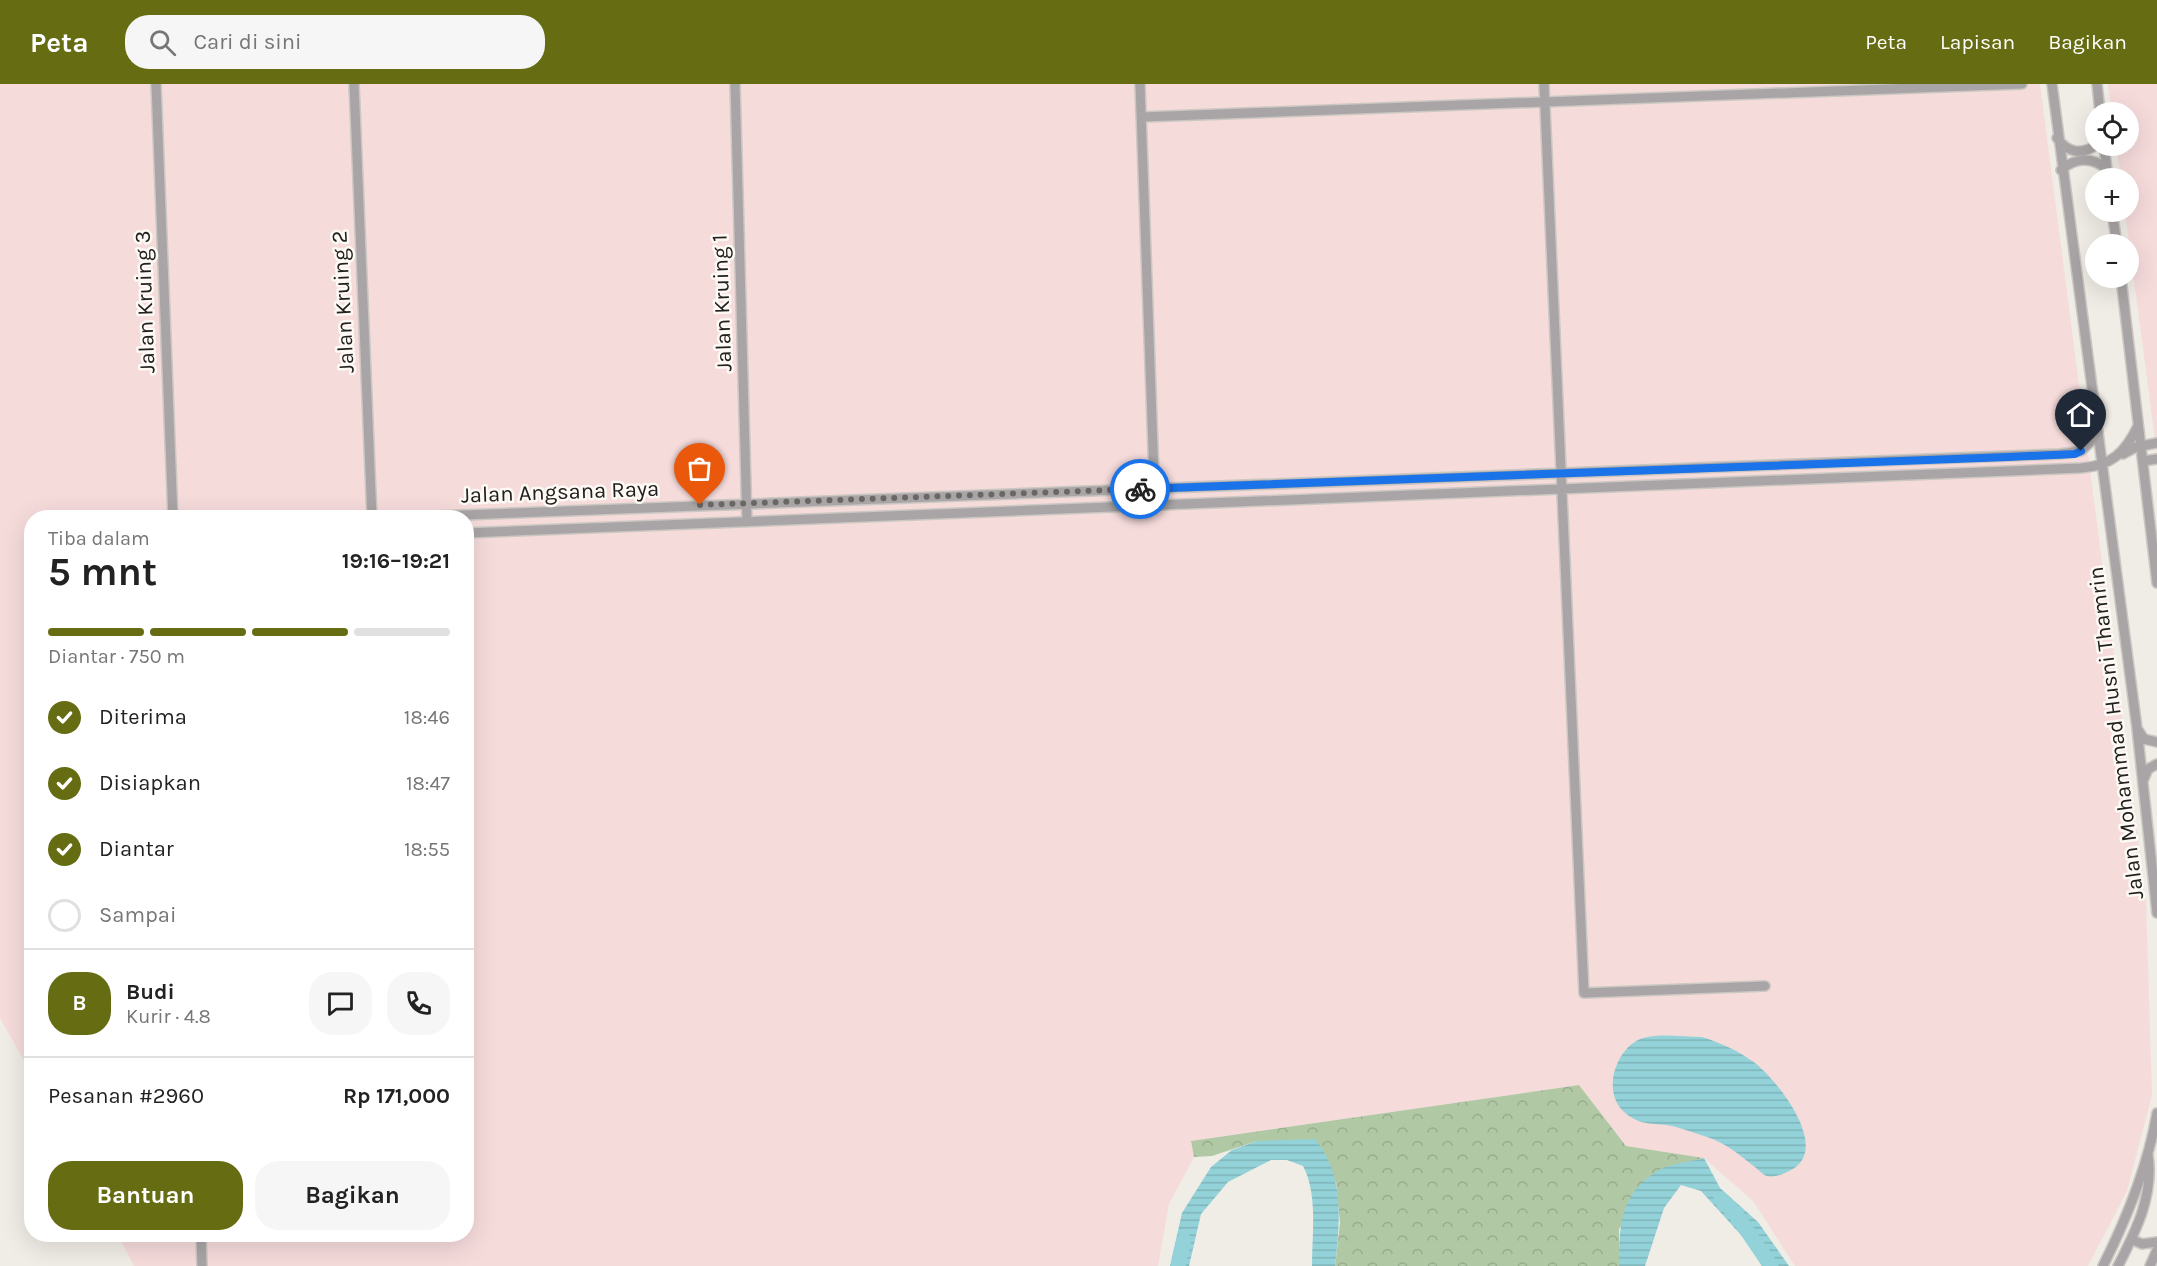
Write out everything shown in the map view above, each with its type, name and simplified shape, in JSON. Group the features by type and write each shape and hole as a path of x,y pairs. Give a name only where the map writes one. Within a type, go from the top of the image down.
{"street":[{"name":"Jalan Kruing 3","path":"156,84 173,510"},
{"name":"Jalan Kruing 2","path":"354,84 372,510"},
{"name":"Jalan Kruing 1","path":"735,84 747,522"},
{"path":"1140,84 1155,505"},
{"path":"1544,84 1584,993 1765,986"},
{"path":"1142,117 2022,84"},
{"name":"Jalan Mohammad Husni Thamrin","path":"2052,84 2061,170 2137,728 2157,913"},
{"path":"2097,84 2099,102"},
{"path":"2057,138 2062,145 2077,152 2085,151"},
{"path":"2061,170 2080,160 2095,161 2102,168"},
{"path":"2122,288 2157,583"},
{"path":"2101,466 2120,452 2138,426"},
{"name":"Jalan Angsana Raya","path":"474,515 2075,454 2098,435"},
{"path":"2103,481 2118,458 2141,445 2157,443"},
{"path":"2143,461 2157,459"},
{"name":"Jalan Angsana Raya","path":"474,533 2101,466"},
{"path":"2137,728 2144,739 2157,742"},
{"path":"2143,783 2148,769 2157,765"},
{"path":"2103,1266 2120,1233 2148,1152 2157,1113"},
{"path":"2118,1266 2133,1240 2149,1184 2148,1152"},
{"path":"2133,1240 2142,1244 2157,1242"},
{"path":"201,1242 202,1266"},
{"path":"2150,1266 2157,1250"}],"shaded area":[{"path":"0,84 2040,84 2146,902 2152,1095 2127,1191 2088,1266 1795,1266 1753,1201 1704,1158 1626,1146 1579,1085 1191,1141 1194,1157 1169,1204 1158,1266 134,1266 122,1242 474,1242 474,510 24,510 24,1061 0,1018"},
{"path":"2108,84 2157,84 2157,454 2135,288 2139,288 2139,234 2128,234 2126,222 2139,222 2139,168 2119,168 2118,156 2139,156 2139,102 2111,102"}],"green space":[{"path":"1579,1085 1626,1146 1704,1158 1660,1170 1619,1229 1619,1266 1335,1266 1340,1223 1336,1182 1257,1141 1212,1156 1194,1157 1191,1141"}],"water":[{"path":"1665,1035 1702,1037 1730,1048 1755,1063 1786,1098 1803,1130 1806,1145 1803,1159 1793,1169 1777,1176 1767,1176 1721,1143 1676,1127 1636,1120 1622,1110 1613,1091 1613,1080 1615,1069 1626,1050 1643,1038"},
{"path":"1315,1139 1325,1153 1336,1184 1339,1216 1335,1266 1312,1266 1311,1189 1303,1166 1287,1160 1271,1160 1228,1182 1201,1214 1189,1266 1170,1266 1182,1213 1211,1167 1232,1150 1257,1141"},
{"path":"1704,1158 1720,1188 1758,1222 1789,1266 1762,1266 1751,1246 1701,1191 1681,1185 1664,1208 1645,1266 1619,1266 1621,1224 1624,1211 1636,1189 1659,1170"}],"waterway":[{"path":"1721,1199 1735,1213 1771,1266"},
{"path":"1178,1266 1184,1240"}],"way so far":[{"path":"700,505 1140,489"}],"route":[{"path":"1140,489 2008,457 2075,454 2081,451"}]}
